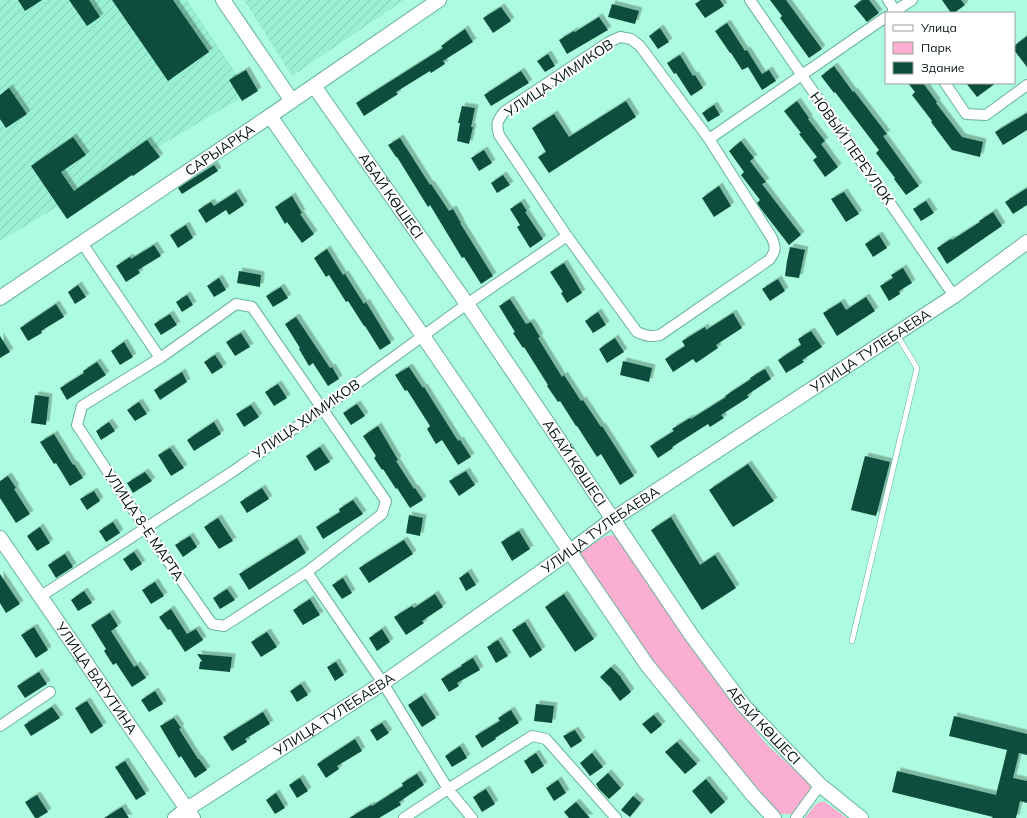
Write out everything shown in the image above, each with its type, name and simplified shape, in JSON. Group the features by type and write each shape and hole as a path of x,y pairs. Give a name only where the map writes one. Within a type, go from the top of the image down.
{"street":[{"path":"223,0 292,101"},
{"name":"САРЫАРҚА","path":"0,298 439,0"},
{"name":"НОВЫЙ ПЕРЕУЛОК","path":"750,0 954,296"},
{"path":"888,0 895,12 912,0"},
{"path":"709,139 885,18"},
{"name":"УЛИЦА ХИМИКОВ","path":"620,37 632,39 640,46 709,139 772,238 775,246 774,254 769,260 660,335 652,337 637,332 567,236 499,135 496,126 499,118 504,112 609,42 620,37"},
{"path":"945,84 966,114 986,115 1027,85"},
{"name":"АБАЙ КӨШЕСІ","path":"314,86 467,304 692,636 744,706 820,785 861,818"},
{"path":"270,116 423,336 647,665 752,794 774,818"},
{"name":"УЛИЦА ХИМИКОВ","path":"41,596 232,472 467,304 567,236"},
{"name":"УЛИЦА ТУЛЕБАЕВА","path":"175,818 190,814 383,683 569,552 613,519 954,296 1027,242"},
{"path":"82,243 160,358"},
{"name":"УЛИЦА 8-Е МАРТА","path":"236,304 252,307 322,409 386,501 382,514 307,572 224,626 212,624 145,528 77,425 82,406 160,358 236,304"},
{"name":"УЛИЦА ВАТУТИНА","path":"0,538 190,814"},
{"path":"307,572 383,683 448,789 472,818"},
{"path":"0,726 50,692"},
{"path":"404,818 532,736 546,739 616,818"},
{"path":"796,818 820,785"}],"lane":[{"path":"852,641 917,368 897,334"}],"shaded area":[{"path":"0,0 187,0 249,93 0,241"},
{"path":"244,0 404,0 292,76"}],"green space":[{"path":"614,535 622,542 708,671 768,746 811,784 812,790 799,809 791,814 780,814 638,648 579,555 582,551 606,536"},
{"path":"819,802 825,802 847,818 805,818"}],"building":[{"path":"18,0 42,0 25,11"},
{"path":"69,0 89,0 100,17 87,26"},
{"path":"112,0 173,0 209,52 168,81"},
{"path":"701,0 720,0 724,6 705,18 695,4"},
{"path":"770,0 786,0 822,49 809,58 780,18 782,16"},
{"path":"862,0 869,0 879,13 867,22 854,6"},
{"path":"942,0 961,0 965,5 955,12 950,12"},
{"path":"612,4 639,11 635,24 608,17"},
{"path":"501,7 511,21 493,33 483,18"},
{"path":"599,17 608,30 567,54 559,40"},
{"path":"727,23 745,51 747,50 762,74 769,70 776,81 762,90 748,67 742,70 715,31"},
{"path":"660,28 669,42 658,49 649,36"},
{"path":"465,29 473,42 443,61 445,64 431,73 430,71 396,92 398,94 364,116 356,103 443,48 441,46"},
{"path":"1027,36 1027,67 1015,51 1015,45"},
{"path":"548,54 555,66 545,72 537,61"},
{"path":"680,55 693,76 695,75 703,88 691,96 676,73 674,74 667,63"},
{"path":"834,66 887,134 883,136 919,186 906,195 876,153 879,150 821,76"},
{"path":"246,70 258,91 242,101 229,80"},
{"path":"521,71 529,83 491,106 484,95"},
{"path":"909,84 924,84 962,137 983,142 980,157 952,150 912,95 915,92"},
{"path":"967,84 995,84 977,97"},
{"path":"9,88 27,114 6,128 0,119 0,95"},
{"path":"626,101 636,117 549,173 538,157 546,152 532,128 554,114 569,137"},
{"path":"797,101 809,118 808,119 825,141 821,144 838,167 825,177 813,160 817,157 799,134 801,133 784,111"},
{"path":"714,105 720,115 708,122 702,113"},
{"path":"462,106 475,108 469,144 457,141 460,123 458,123"},
{"path":"1027,113 1027,130 1003,145 995,132"},
{"path":"73,137 86,155 61,172 74,191 147,140 160,157 67,219 31,166"},
{"path":"400,138 430,185 431,184 449,211 453,209 493,276 481,284 464,257 462,258 430,205 428,207 388,145"},
{"path":"741,141 754,158 750,161 766,182 762,184 801,235 789,245 757,203 760,200 741,175 744,172 729,151"},
{"path":"484,150 492,163 479,171 471,158"},
{"path":"214,165 218,171 182,194 178,188"},
{"path":"503,175 510,185 497,193 491,183"},
{"path":"719,186 731,206 714,217 702,198"},
{"path":"1027,188 1027,205 1013,214 1005,202"},
{"path":"236,192 244,205 229,215 226,210 206,223 198,210 211,202 214,206"},
{"path":"844,192 859,214 846,222 831,199"},
{"path":"292,196 302,213 300,214 314,234 302,243 287,222 285,224 275,207"},
{"path":"926,201 934,213 921,221 913,209"},
{"path":"521,202 527,211 525,212 543,239 530,248 517,227 520,225 510,209"},
{"path":"993,212 1002,226 947,264 937,248 980,222 979,221"},
{"path":"186,225 193,238 178,248 170,235"},
{"path":"879,235 887,248 873,257 865,244"},
{"path":"154,245 161,256 138,270 140,273 126,282 116,266"},
{"path":"790,247 805,250 799,278 785,276"},
{"path":"327,249 343,275 345,274 364,304 366,302 391,343 380,350 348,301 346,302 329,275 326,277 314,258"},
{"path":"564,263 582,293 567,303 561,293 563,292 550,272"},
{"path":"903,268 912,283 899,291 900,294 889,301 880,286 893,278 891,275"},
{"path":"239,271 261,275 260,287 237,283"},
{"path":"219,278 226,290 214,297 207,286"},
{"path":"778,279 785,291 770,301 762,289"},
{"path":"78,285 86,297 75,304 68,292"},
{"path":"281,287 288,298 273,307 266,296"},
{"path":"187,295 193,305 182,312 176,302"},
{"path":"866,297 875,311 837,336 823,313 841,302 846,310"},
{"path":"510,299 526,324 531,322 540,337 538,338 562,377 564,375 581,401 583,400 601,427 602,426 634,476 620,485 601,454 597,457 560,401 558,402 524,347 523,348 513,333 515,332 499,306"},
{"path":"56,304 64,317 28,341 20,328"},
{"path":"598,312 606,325 593,333 585,321"},
{"path":"733,313 742,328 716,345 718,348 696,363 693,359 673,372 665,359 685,346 682,341 705,327 706,330"},
{"path":"170,314 177,325 161,335 154,324"},
{"path":"296,317 339,379 328,386 313,363 309,366 285,324"},
{"path":"811,331 822,347 802,360 804,362 786,373 778,360 801,345 798,339"},
{"path":"241,333 250,347 235,356 226,342"},
{"path":"0,336 10,352 0,358"},
{"path":"615,338 624,352 607,363 599,349"},
{"path":"124,342 133,357 120,365 111,351"},
{"path":"215,355 223,367 212,374 204,362"},
{"path":"623,361 652,368 649,382 620,375"},
{"path":"97,362 106,375 67,400 60,388 84,373 83,371"},
{"path":"409,367 423,388 424,387 458,441 460,440 471,457 458,465 442,440 436,444 427,429 430,426 407,390 405,391 395,375"},
{"path":"765,369 771,379 747,395 749,397 721,415 724,418 710,427 708,424 672,447 673,448 658,458 650,446 674,431 672,429 726,397 725,396 751,379 750,378"},
{"path":"182,372 187,382 160,400 154,390"},
{"path":"278,384 287,398 274,406 265,392"},
{"path":"35,395 49,397 46,425 31,423"},
{"path":"139,402 147,414 135,421 127,410"},
{"path":"357,404 365,416 351,425 343,413"},
{"path":"251,405 259,417 244,427 236,414"},
{"path":"109,422 115,431 101,440 96,431"},
{"path":"214,422 221,434 194,451 187,440"},
{"path":"378,426 398,460 396,461 423,500 410,508 374,458 376,456 363,436"},
{"path":"54,434 83,478 70,486 56,463 54,464 40,442"},
{"path":"320,447 330,462 315,471 306,456"},
{"path":"170,448 184,468 171,476 158,455"},
{"path":"865,456 890,462 876,516 851,510"},
{"path":"748,464 774,501 733,527 709,490"},
{"path":"466,471 475,485 459,496 449,481"},
{"path":"145,472 152,481 133,493 127,483"},
{"path":"8,476 16,488 14,489 30,514 16,523 0,498 0,481"},
{"path":"262,488 269,499 247,513 240,502"},
{"path":"94,491 100,501 87,510 80,499"},
{"path":"353,500 363,514 323,539 316,527 340,512 339,509"},
{"path":"409,515 423,518 420,536 406,533"},
{"path":"671,517 700,565 715,555 736,588 702,610 651,530"},
{"path":"218,518 233,541 219,549 204,527"},
{"path":"113,522 120,533 106,542 99,531"},
{"path":"40,527 50,543 37,551 27,536"},
{"path":"519,531 530,549 512,561 501,542"},
{"path":"190,536 197,547 183,557 175,545"},
{"path":"297,538 306,553 249,590 239,574"},
{"path":"404,540 413,554 369,583 359,568"},
{"path":"134,552 142,564 131,571 123,559"},
{"path":"65,554 73,567 56,578 48,565"},
{"path":"468,572 476,585 466,591 459,578"},
{"path":"0,574 20,604 6,613 0,603"},
{"path":"343,578 352,593 342,599 332,585"},
{"path":"155,582 164,596 151,604 142,590"},
{"path":"227,589 235,600 220,609 213,598"},
{"path":"84,591 92,603 78,611 71,600"},
{"path":"435,594 443,607 422,621 424,623 406,635 394,617 412,606 414,608"},
{"path":"564,594 594,639 575,652 545,607"},
{"path":"310,599 320,615 303,625 293,610"},
{"path":"171,609 187,634 196,629 203,640 185,652 170,629 168,630 159,617"},
{"path":"110,613 118,626 111,631 134,667 137,665 146,678 132,687 116,663 113,665 104,651 106,649 91,625"},
{"path":"525,622 542,650 530,658 512,630"},
{"path":"34,627 48,650 36,658 21,635"},
{"path":"382,629 390,642 377,651 369,638"},
{"path":"267,632 277,647 261,657 251,642"},
{"path":"498,640 508,656 496,663 487,647"},
{"path":"197,654 232,657 230,672 199,669 200,662 202,661"},
{"path":"473,658 480,670 457,683 459,686 449,692 441,679"},
{"path":"336,662 344,675 335,681 327,667"},
{"path":"611,667 621,677 631,692 620,701 612,689 600,677"},
{"path":"39,672 47,684 25,698 17,686"},
{"path":"301,684 308,695 297,702 290,691"},
{"path":"155,691 163,704 149,712 141,700"},
{"path":"422,696 436,718 422,727 408,705"},
{"path":"87,701 103,726 91,734 75,708"},
{"path":"536,704 554,706 552,723 534,721"},
{"path":"52,707 60,718 31,736 24,725"},
{"path":"511,710 519,723 482,748 475,736 500,721 498,718"},
{"path":"263,712 270,724 245,739 247,742 232,751 223,737"},
{"path":"654,715 662,725 651,734 642,724"},
{"path":"954,716 1027,734 1027,755 1019,753 1013,778 1027,781 1027,803 1020,801 1016,818 992,818 993,817 892,792 897,771 996,795 1007,750 949,736"},
{"path":"174,718 181,728 179,729 198,759 207,770 195,778 181,756 179,758 160,726"},
{"path":"382,723 389,733 377,741 370,730"},
{"path":"575,730 582,741 571,748 563,736"},
{"path":"355,739 362,751 337,766 339,769 326,778 317,764"},
{"path":"677,742 697,764 685,774 665,752"},
{"path":"460,746 467,758 452,767 445,756"},
{"path":"536,753 544,766 532,774 524,761"},
{"path":"592,753 603,767 590,776 580,763"},
{"path":"125,761 146,794 136,800 115,767"},
{"path":"608,773 621,788 609,799 596,784"},
{"path":"417,774 424,785 399,802 401,805 379,818 349,818 371,805 372,806 403,786 402,783"},
{"path":"300,778 308,791 297,798 289,785"},
{"path":"706,779 725,802 711,814 692,791"},
{"path":"558,780 566,793 554,801 546,788"},
{"path":"486,789 495,804 482,812 473,797"},
{"path":"276,793 285,808 275,814 266,800"},
{"path":"37,795 48,812 38,818 35,818 25,802"},
{"path":"633,796 641,803 630,817 621,810"},
{"path":"576,802 590,818 569,818 564,812"},
{"path":"122,807 129,818 104,818"}]}
